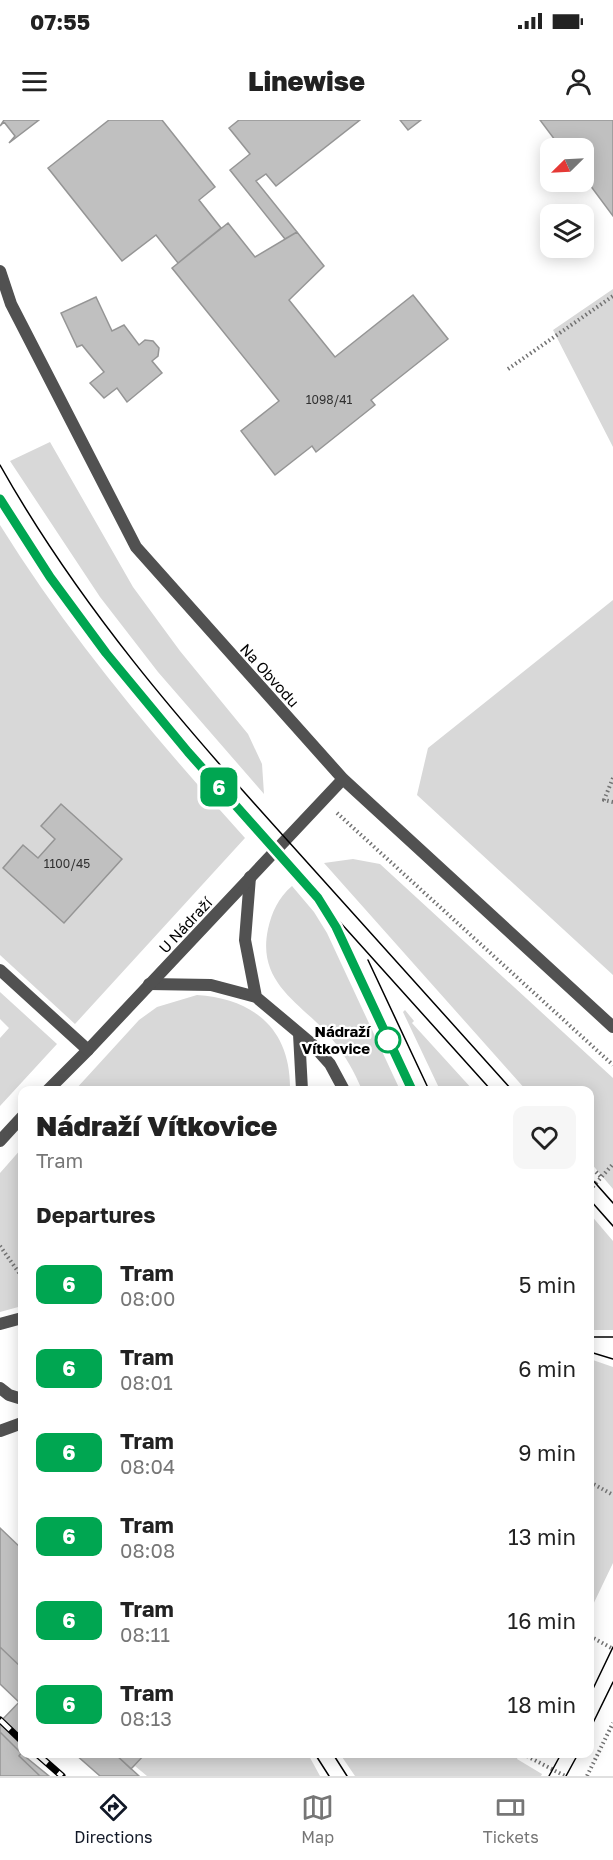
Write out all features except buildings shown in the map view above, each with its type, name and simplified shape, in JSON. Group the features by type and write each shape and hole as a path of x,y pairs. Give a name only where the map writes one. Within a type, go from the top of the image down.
{"street":[{"name":"Na Obvodu","path":"0,271 12,304 136,547 343,779 613,1027"},
{"name":"U Nádraží","path":"52,1086 343,779"},
{"path":"250,877 245,940 247,960 256,997"},
{"path":"0,970 88,1050"},
{"path":"150,984 211,985 256,997 330,1064 342,1086"},
{"path":"299,1034 302,1086"},
{"path":"0,1141 18,1121"},
{"path":"0,1324 18,1319"},
{"path":"0,1388 9,1395 18,1398"},
{"path":"0,1431 18,1424"}],"path":[{"path":"508,369 613,296"},
{"path":"613,778 604,800 613,802"},
{"path":"323,800 613,1065"},
{"path":"594,1185 613,1164"},
{"path":"596,1172 601,1177"},
{"path":"0,1245 18,1271"},
{"path":"594,1484 613,1495"},
{"path":"594,1638 613,1649"},
{"path":"587,1776 613,1723"},
{"path":"531,1758 566,1776"}],"shaded area":[{"path":"613,289 613,447 553,330"},
{"path":"50,442 133,587 180,651 248,734 262,764 264,794 158,672 100,597 10,461"},
{"path":"0,525 55,608 115,687 245,838 75,1024 0,955"},
{"path":"613,600 613,975 417,795 428,748"},
{"path":"353,859 380,864 613,1078 613,1189 594,1167 594,1086 522,1086 324,863"},
{"path":"292,886 314,912 327,933 398,1086 360,1086 337,1045 296,1004 276,979 269,965 266,948 271,917 283,895"},
{"path":"0,992 57,1044 0,1106 0,1038 9,1028 0,1019"},
{"path":"197,995 236,1003 252,1011 266,1022 284,1050 289,1069 290,1086 79,1086 139,1020 157,1007"},
{"path":"405,1010 414,1021 412,1023 469,1086 438,1086 403,1012"},
{"path":"18,1153 18,1307 0,1312 0,1173"},
{"path":"594,1219 613,1241 613,1330 594,1330"},
{"path":"594,1360 613,1367 613,1563 594,1603"},
{"path":"141,1758 310,1758 320,1776 147,1776 135,1766 131,1769"},
{"path":"343,1758 517,1758 542,1774 541,1776 355,1776"}],"tram line":[{"path":"0,465 63,566 97,614 170,707 508,1086"},
{"path":"0,499 62,592 165,724 487,1086"},
{"name":"6","path":"0,499 76,615 106,653 188,752 318,898 336,927 410,1086"},
{"path":"333,922 410,1086"},
{"path":"368,960 427,1086"},
{"path":"594,1182 613,1203"},
{"path":"594,1205 613,1226"},
{"path":"594,1337 613,1337"},
{"path":"594,1353 613,1359"},
{"path":"594,1687 613,1647"},
{"path":"594,1721 613,1682"},
{"path":"318,1758 329,1776"},
{"path":"336,1758 347,1776"},
{"path":"549,1776 559,1758"},
{"path":"566,1776 576,1758"}],"railway":[{"path":"0,1720 18,1737"},
{"path":"42,1758 62,1776"}],"place":[{"name":"Nádraží Vítkovice","path":"388,1040"}]}
